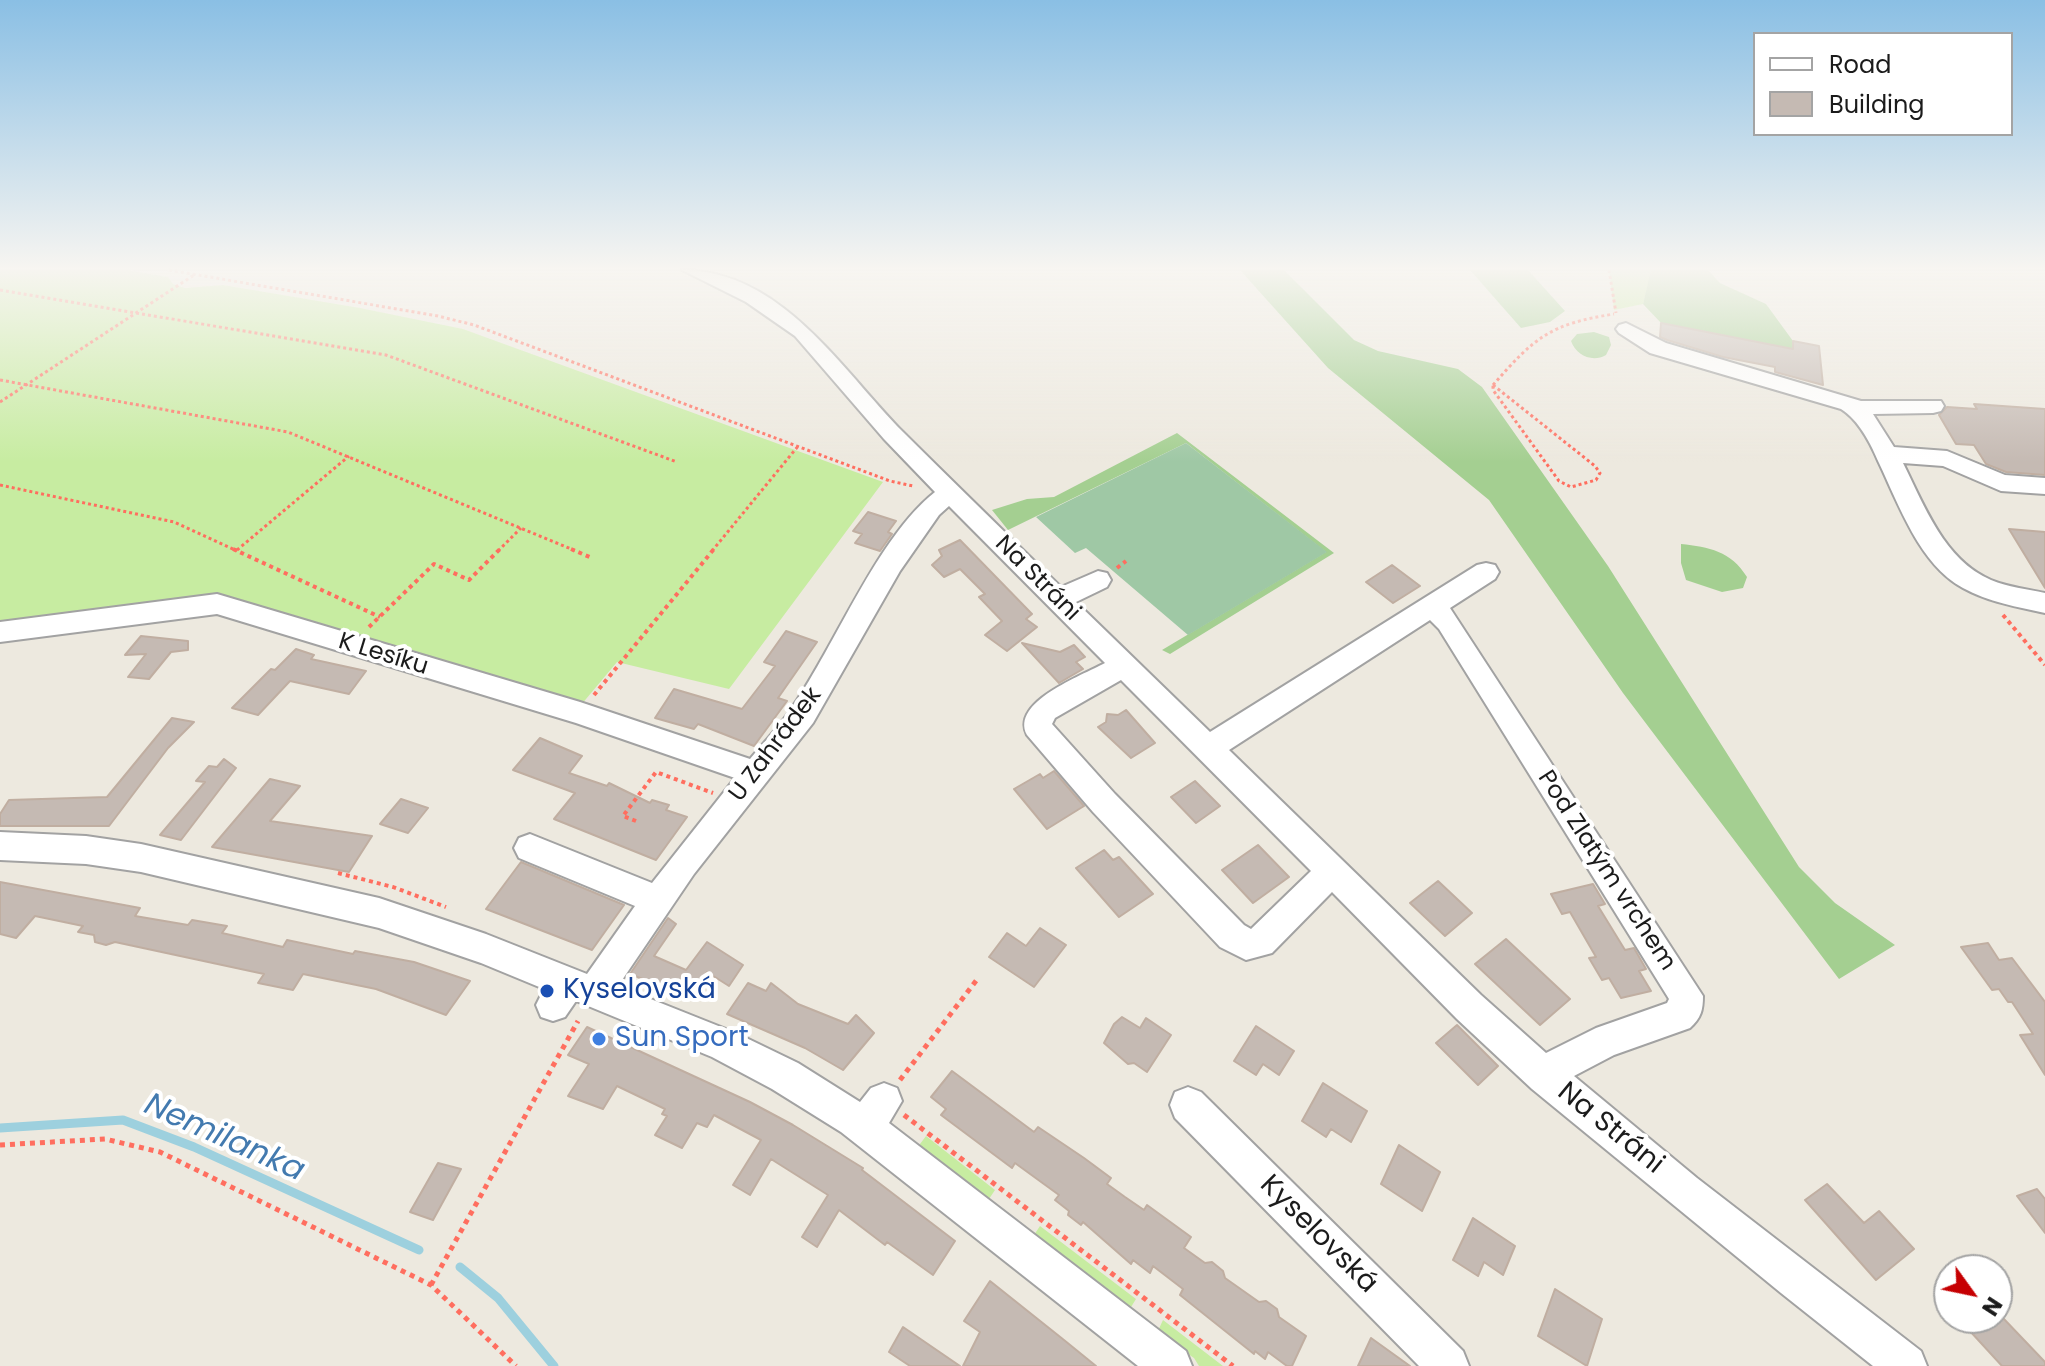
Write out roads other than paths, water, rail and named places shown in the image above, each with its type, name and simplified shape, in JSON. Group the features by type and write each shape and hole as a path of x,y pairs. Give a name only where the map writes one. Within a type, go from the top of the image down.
{"street":[{"name":"Na Stráni","path":"804,334 892,434 947,490 1415,956 1545,1076 1906,1366"},
{"path":"1638,334 1658,348 1849,404 1859,410 1937,546 1962,575 1986,587 2045,603"},
{"path":"1859,410 1866,407 1933,406"},
{"path":"1887,454 1947,459 2001,483 2045,486"},
{"name":"U Zahrádek","path":"574,999 657,900 809,706 890,565 947,490"},
{"path":"1208,748 1486,572"},
{"path":"1057,600 1098,580"},
{"name":"K Lesíku","path":"0,632 217,604 580,713 757,773"},
{"name":"Pod Zlatým vrchem","path":"1432,606 1448,622 1686,996 1686,1009 1678,1016 1594,1047 1545,1076"},
{"path":"1125,665 1045,710 1038,717 1036,725 1114,814 1232,936 1246,945 1260,942 1332,871"},
{"path":"0,846 118,855 320,898 452,937 574,999 761,1063 820,1096 874,1113 1171,1366"},
{"path":"530,848 657,900"},
{"name":"Kyselovská","path":"1188,1105 1448,1366"}],"waterway":[{"name":"Nemilanka","path":"0,1128 123,1120 194,1147 419,1250"},
{"name":"Nemilanka","path":"460,1267 498,1298 554,1366"}],"place":[{"name":"Kyselovská","path":"547,991"},
{"name":"Sun Sport","path":"599,1039"}]}
